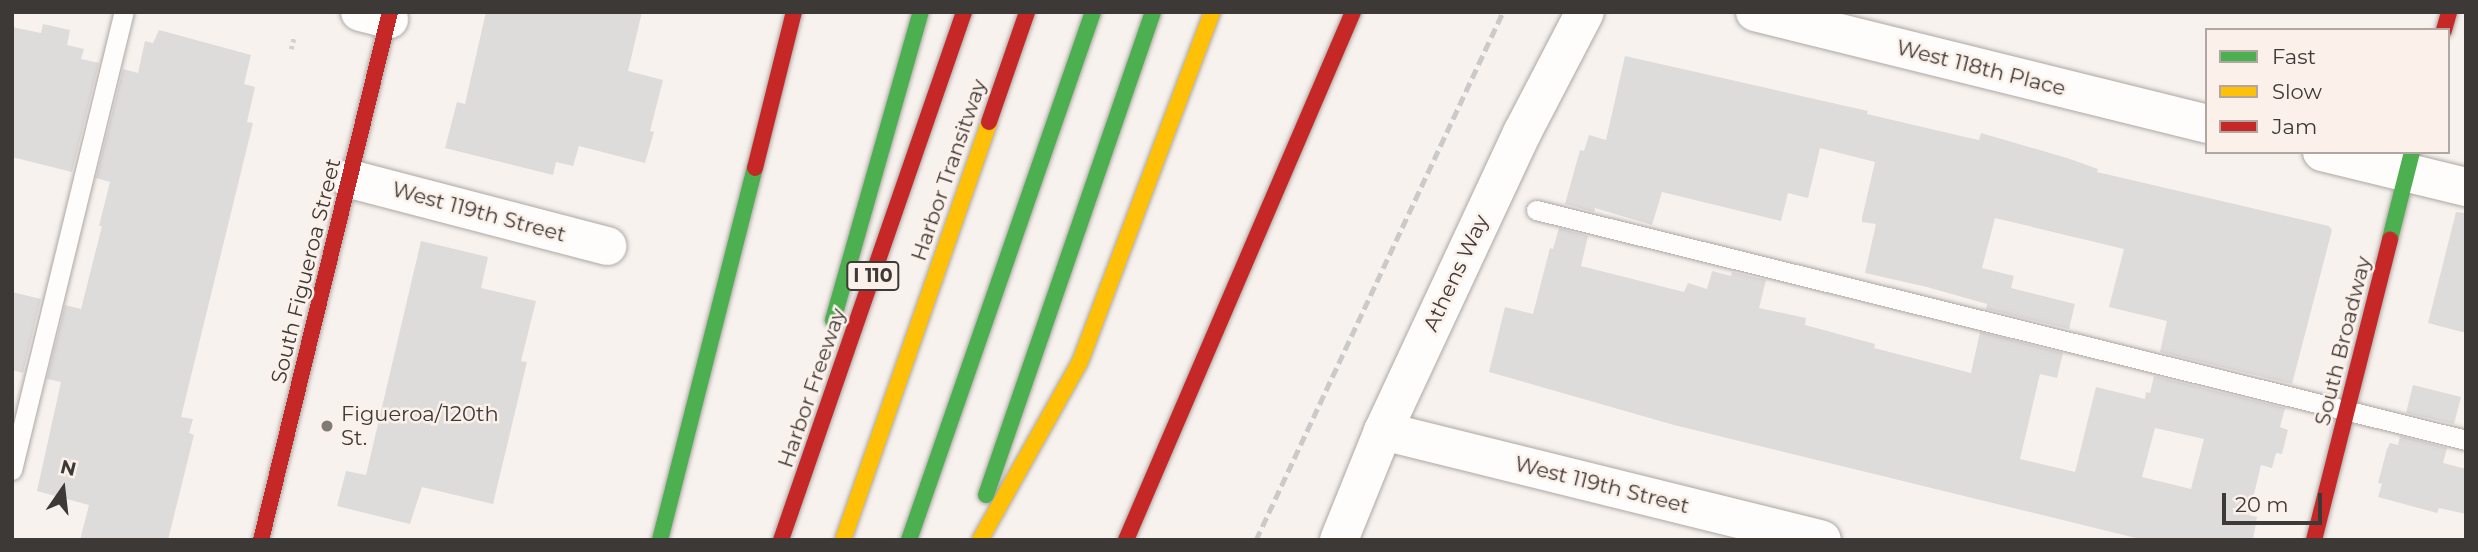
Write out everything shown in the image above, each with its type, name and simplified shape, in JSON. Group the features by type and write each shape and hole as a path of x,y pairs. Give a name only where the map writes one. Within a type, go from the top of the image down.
{"main road":[{"path":"660,540 794,12"},
{"path":"827,342 921,12"},
{"name":"Harbor Freeway","path":"781,540 964,12"},
{"name":"Harbor Transitway","path":"843,540 1027,12"},
{"path":"909,540 1093,12"},
{"path":"971,540 1153,12"},
{"path":"980,540 1080,362 1212,12"},
{"path":"1126,540 1353,12"},
{"name":"South Figueroa Street","path":"261,540 350,179 380,15"},
{"path":"700,382 770,40"},
{"name":"South Broadway","path":"2314,540 2409,162"},
{"path":"770,540 800,434"}],"street":[{"name":"Athens Way","path":"1339,540 1383,431 1522,133 1585,12"},
{"name":"West 118th Place","path":"1755,12 2205,124"},
{"path":"2339,154 2409,162 2466,187"},
{"name":"West 119th Street","path":"350,179 607,246"},
{"name":"West 119th Street","path":"1383,431 1822,540"}],"lane":[{"path":"12,470 124,12"},
{"path":"1536,211 2466,440"}],"path":[{"path":"291,49 294,37"}],"building":[{"path":"486,12 642,12 628,71 663,80 650,131 654,132 645,163 579,146 573,166 556,162 553,175 445,148 457,102 465,104"},
{"path":"43,24 70,30 67,45 84,49 81,59 99,63 72,172 12,157 12,27 41,33"},
{"path":"159,30 251,55 244,84 255,87 247,122 253,123 181,417 193,419 189,433 194,435 168,540 80,540 89,505 37,491 61,382 47,379 65,305 81,309 102,226 99,226 110,182 96,178 123,69 138,73 145,41 153,43"},
{"path":"1625,56 1868,111 1867,114 1965,137 1979,140 1981,133 2067,158 2098,169 2097,172 2329,226 2332,230 2292,384 2160,352 2167,321 2109,307 2124,249 1995,218 1982,268 2014,276 2011,288 2075,304 2069,329 1986,309 1987,304 1927,287 1865,273 1876,224 1862,222 1862,218 1875,162 1820,148 1808,198 1788,193 1781,221 1662,192 1652,225 1595,208 1594,212 1565,204 1580,150 1584,151 1589,135 1606,140"},
{"path":"2456,212 2466,213 2466,333 2428,323"},
{"path":"1559,228 1588,236 1581,266 1684,292 1688,283 1707,289 1712,271 1731,276 1732,272 1766,280 1759,308 1806,318 1805,325 1875,344 1874,348 1971,373 1980,332 2063,353 2057,378 2040,374 2020,459 2075,472 2096,387 2145,399 2146,392 2150,393 2154,376 2285,408 2280,427 2288,430 2282,454 2276,453 2272,468 2261,465 2249,515 2257,517 2253,540 2144,540 1674,425 1489,372 1505,307 1533,314 1550,248 1553,249","holes":["2155,428 2204,439 2191,489 2142,477"]},
{"path":"421,241 488,257 481,288 536,301 521,361 527,362 493,504 422,487 410,524 337,506 346,471 366,475"},
{"path":"12,292 41,299 23,373 12,370"},
{"path":"2413,385 2461,397 2454,424 2406,413"},
{"path":"2400,436 2447,448 2443,463 2466,469 2466,514 2439,508 2437,513 2378,497 2382,484 2378,483 2387,449 2390,443 2398,445"}],"railway":[{"path":"1256,540 1503,12"}],"traffic: fast":[{"path":"833,320 921,12"},
{"path":"909,540 1093,12"},
{"path":"986,495 1153,12"},
{"path":"2390,239 2411,154"},
{"path":"660,540 755,168"}],"traffic: slow":[{"path":"980,540 1080,362 1212,12"},
{"path":"843,540 989,122"}],"traffic: jam":[{"path":"261,540 390,12"},
{"path":"755,168 794,12"},
{"path":"781,540 964,12"},
{"path":"989,122 1027,12"},
{"path":"1126,540 1353,12"},
{"path":"2445,28 2449,12"},
{"path":"2314,540 2390,239"}],"place":[{"name":"Figueroa/120th St.","path":"327,426"}]}
